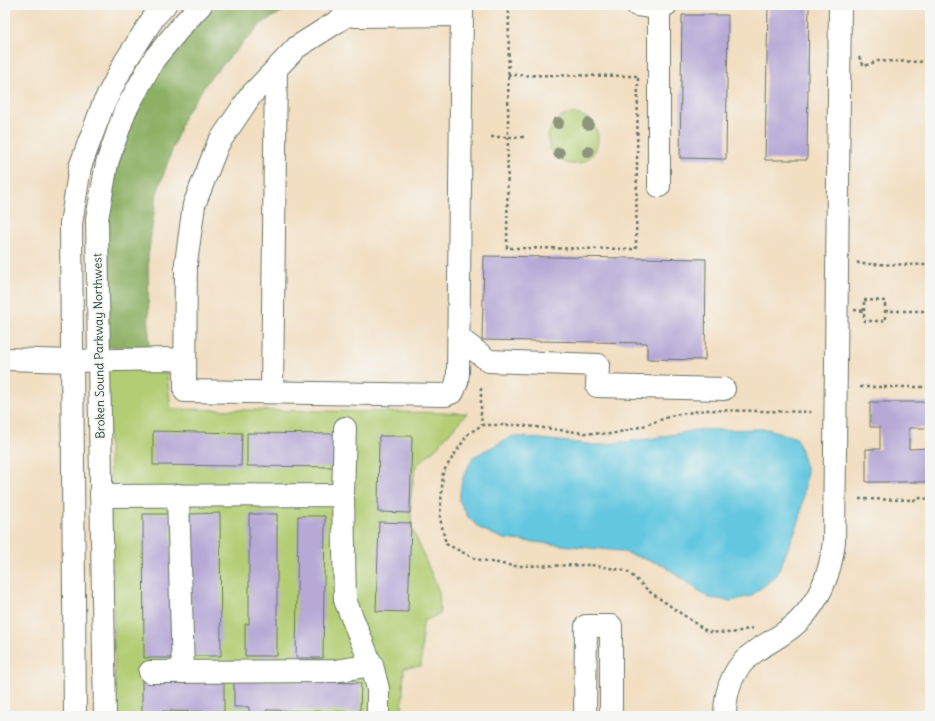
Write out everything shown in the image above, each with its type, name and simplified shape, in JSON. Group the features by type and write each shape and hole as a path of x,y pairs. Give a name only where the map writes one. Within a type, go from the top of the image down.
{"street":[{"path":"75,716 71,224 80,167 103,105 122,68 154,17 165,5"},
{"name":"Broken Sound Parkway Northwest","path":"105,716 98,360 97,219 107,163 124,111 154,58 201,5"},
{"path":"346,16 462,10 459,338 458,374 453,392 446,396 185,391 186,263 194,205 218,144 251,95 297,47 346,16 373,5"},
{"path":"637,5 662,6 659,186"},
{"path":"725,716 728,689 732,677 747,658 755,651 786,632 800,620 820,592 828,574 833,555 840,5"},
{"path":"272,392 276,69"},
{"path":"459,338 489,361 598,365 597,386 724,389"},
{"path":"5,359 72,361 185,360"},
{"path":"345,428 343,495 345,600 372,665 378,689 378,716"},
{"path":"178,495 183,672"},
{"path":"101,496 343,495"},
{"path":"585,716 586,626 611,626 611,716"},
{"path":"150,672 335,671 372,665"},
{"path":"586,686 611,683"}],"path":[{"path":"508,75 638,76 636,249 507,248 508,75 509,5"},
{"path":"858,55 864,66 878,61 930,62"},
{"path":"491,137 525,137"},
{"path":"856,262 860,264 930,265"},
{"path":"864,300 885,300 885,311 885,321 864,321 864,300"},
{"path":"885,311 930,311"},
{"path":"860,386 930,387"},
{"path":"481,388 482,425"},
{"path":"757,626 732,633 708,632 650,592 628,571 591,565 513,566 476,559 446,544 440,518 443,472 468,434 482,425 519,425 584,433 611,434 640,427 674,415 705,410 814,412"},
{"path":"859,499 930,499"}],"green space":[{"path":"217,5 293,5 261,24 210,78 184,116 157,193 148,256 149,346 103,347 101,242 118,153 155,68"},
{"path":"568,114 578,114 591,121 598,134 598,144 591,157 578,164 568,164 559,160 552,153 548,144 548,134 552,125 559,118"},
{"path":"165,359 171,409 467,413 436,448 415,467 410,504 412,528 439,592 440,614 423,621 421,666 404,668 402,716 116,716 107,370"}],"water":[{"path":"768,429 797,438 807,471 800,519 777,575 751,596 731,601 709,598 663,565 620,551 504,539 479,528 468,517 459,500 462,480 473,457 513,436 597,445 649,439 696,430"}],"building":[{"path":"768,5 809,5 807,160 765,160"},
{"path":"682,15 728,15 726,159 680,158"},
{"path":"484,256 706,259 705,360 647,359 647,343 482,340"},
{"path":"870,402 930,402 930,428 909,428 909,449 930,448 930,482 866,482 866,449 880,449 880,427 870,427"},
{"path":"153,431 242,433 241,466 153,465"},
{"path":"247,433 336,434 336,467 247,466"},
{"path":"379,436 412,436 410,513 378,512"},
{"path":"220,513 221,656 191,656 190,514"},
{"path":"143,514 171,514 172,658 144,658"},
{"path":"249,514 277,514 277,656 245,656 245,624 249,624"},
{"path":"298,516 325,516 323,658 296,658"},
{"path":"379,522 411,523 408,612 376,611"},
{"path":"234,680 361,683 360,712 266,710 266,713 249,713 249,707 234,707"},
{"path":"142,681 224,681 224,712 142,712"}]}
